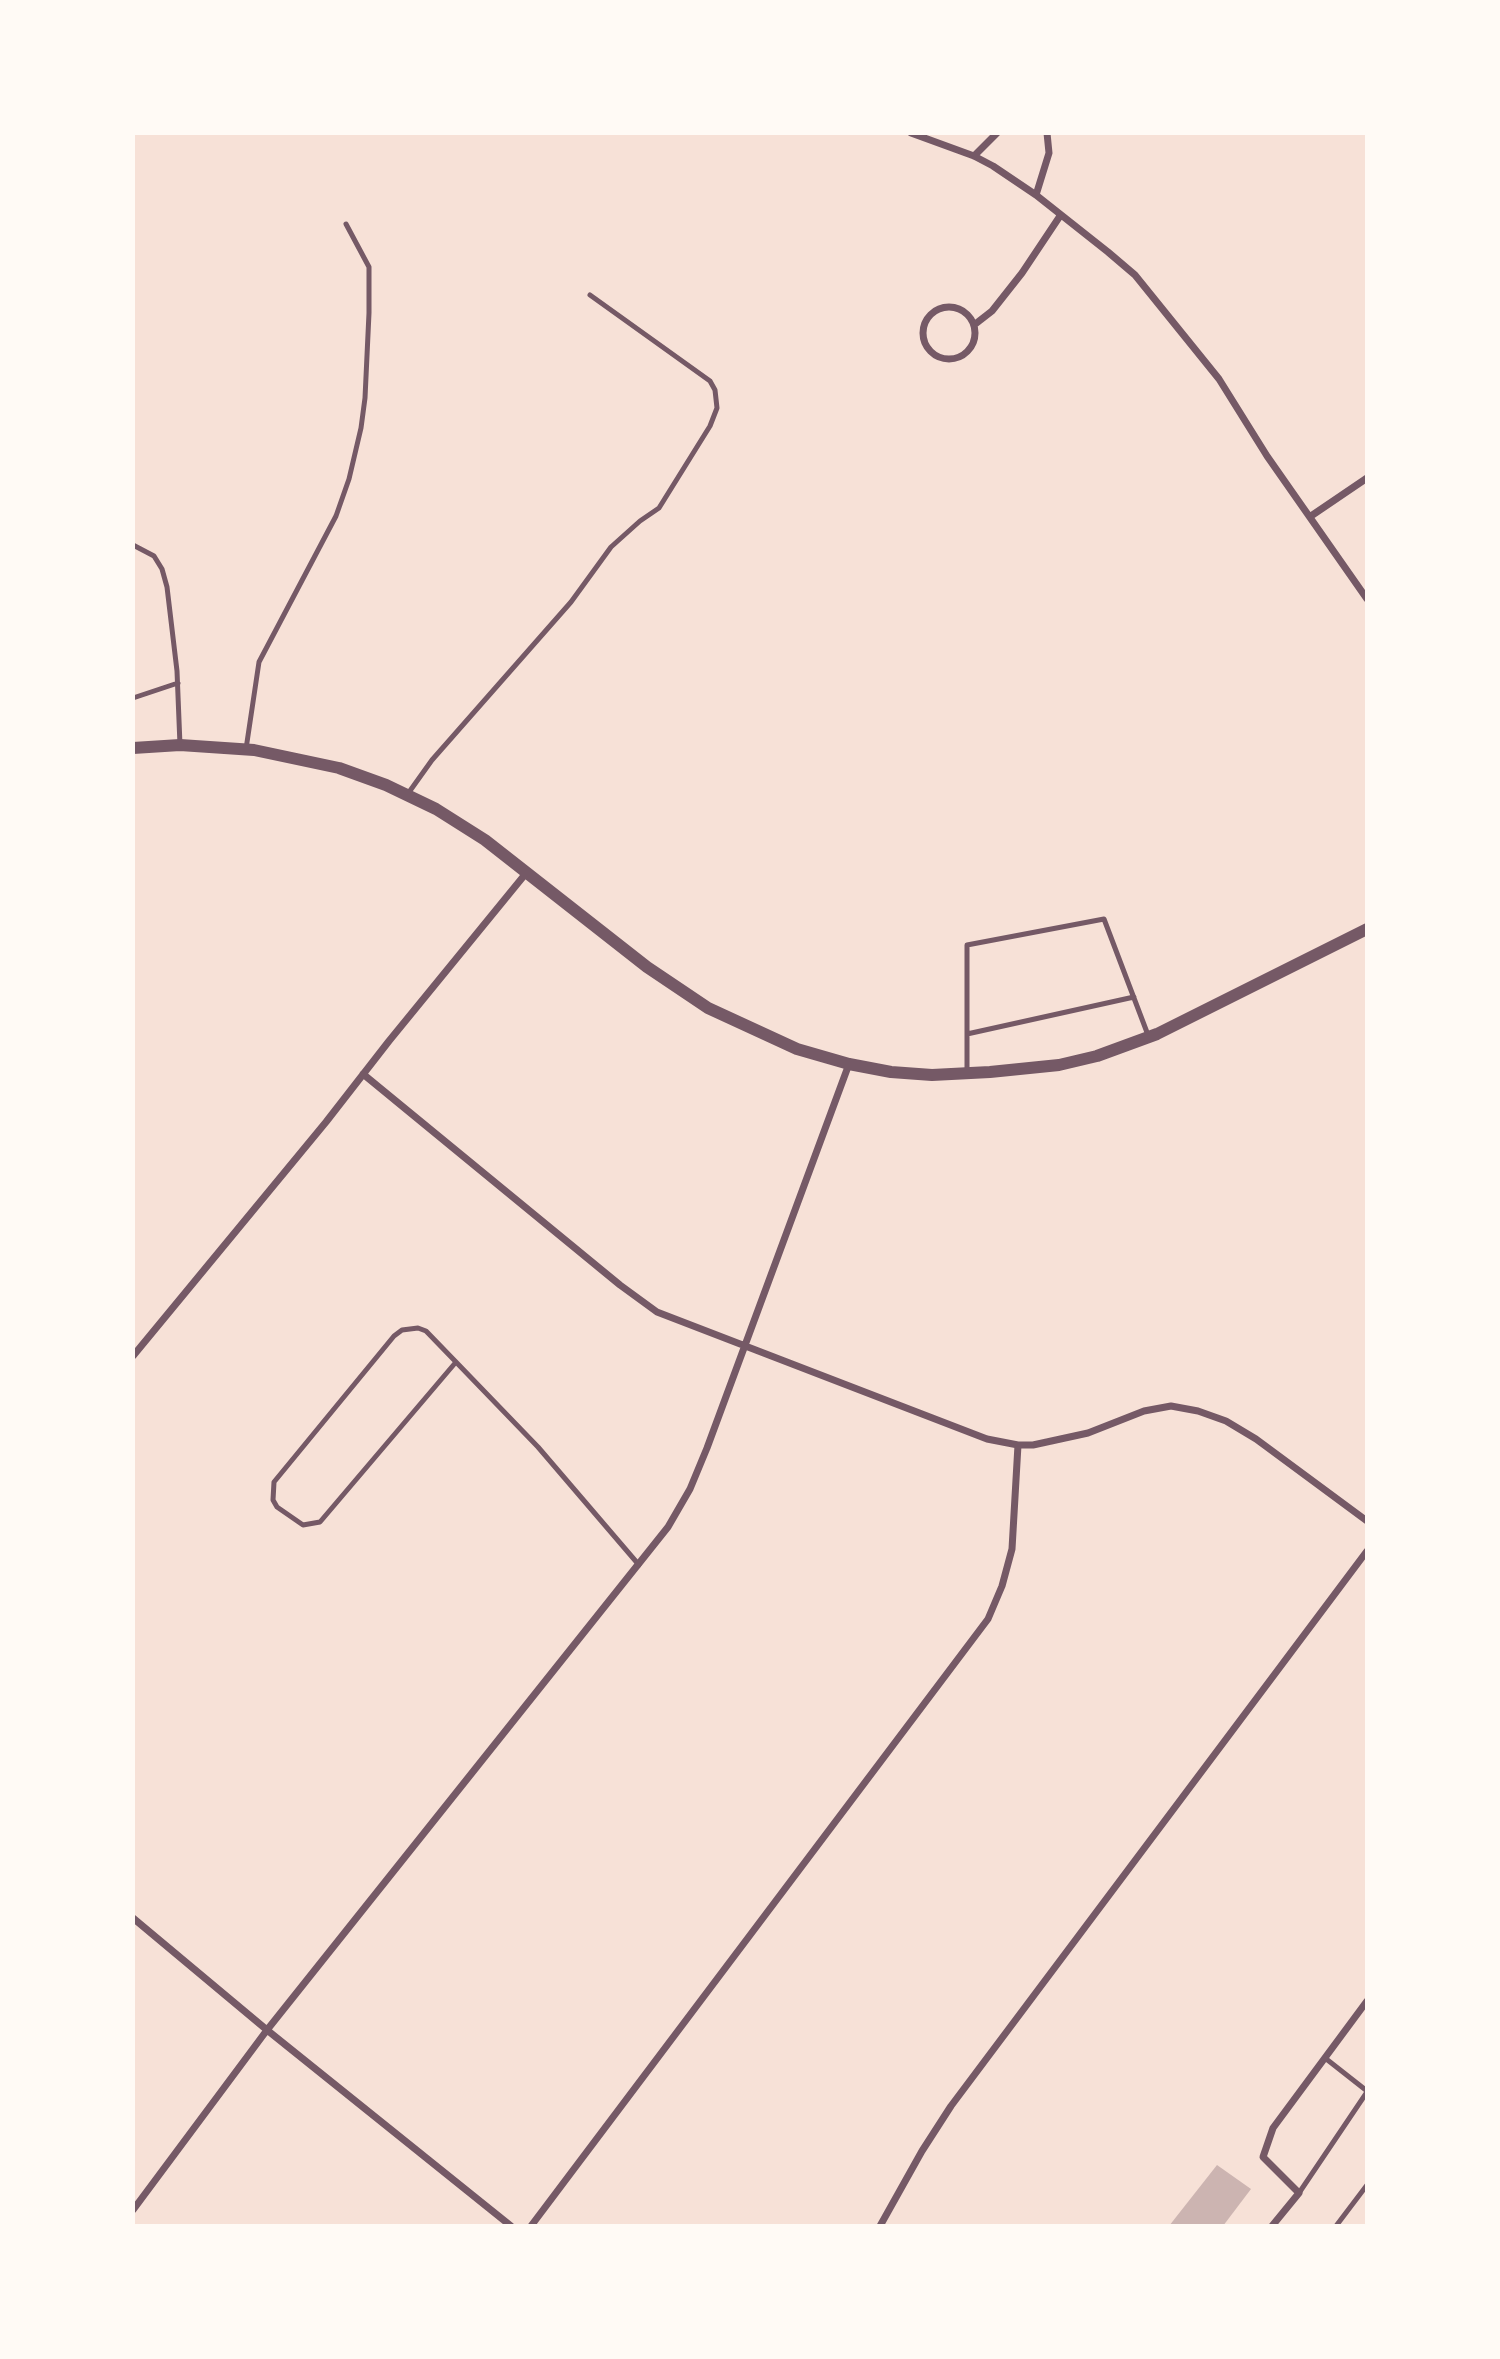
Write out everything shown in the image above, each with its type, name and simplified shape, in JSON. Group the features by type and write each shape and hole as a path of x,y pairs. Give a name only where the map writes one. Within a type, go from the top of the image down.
{"street":[{"path":"911,133 974,156 993,166 1036,195 1135,275 1219,379 1267,456 1367,599"},
{"path":"974,156 997,133"},
{"path":"1036,195 1049,153 1047,133"},
{"path":"974,325 1000,302 1060,216"},
{"path":"940,308 957,308 970,317 974,325 974,342 962,356 944,359 936,356 924,342 924,326 933,312 940,308"},
{"path":"1311,516 1367,478"},
{"path":"133,748 180,745 246,749 339,768 407,795 436,809 475,834 647,967 708,1009 797,1049 849,1064 891,1072 932,1075 967,1073 1059,1065 1097,1056 1149,1037 1367,929"},
{"path":"133,1356 527,872"},
{"path":"133,2210 267,2030 668,1527 690,1489 849,1064"},
{"path":"363,1074 620,1285 657,1312 987,1439 1018,1445 1033,1445 1088,1433 1144,1411 1171,1406 1198,1411 1226,1421 1256,1440 1367,1521"},
{"path":"531,2226 988,1619 1002,1586 1012,1549 1018,1445"},
{"path":"880,2226 951,2106 1367,1552"},
{"path":"133,1918 267,2030 511,2226"},
{"path":"1272,2226 1299,2193 1263,2157 1273,2128 1367,2001"}],"lane":[{"path":"246,749 259,662 336,516 349,479 360,428 365,398 369,267 346,224"},
{"path":"407,795 432,760 571,602 611,547 640,521 659,509 710,426 717,408 715,390 710,381 590,295"},
{"path":"133,545 154,556 162,569 167,587 178,683 180,745"},
{"path":"133,698 178,683"},
{"path":"967,1073 967,945 1104,919 1149,1037"},
{"path":"967,1034 1134,997"},
{"path":"456,1362 320,1522 303,1525 277,1507 273,1500 274,1482 394,1336 410,1328 426,1331 456,1362 538,1447 639,1565"},
{"path":"1299,2193 1367,2091 1325,2058"},
{"path":"1336,2226 1367,2185"}],"building":[{"path":"1217,2165 1251,2189 1223,2226 1169,2226"}]}
